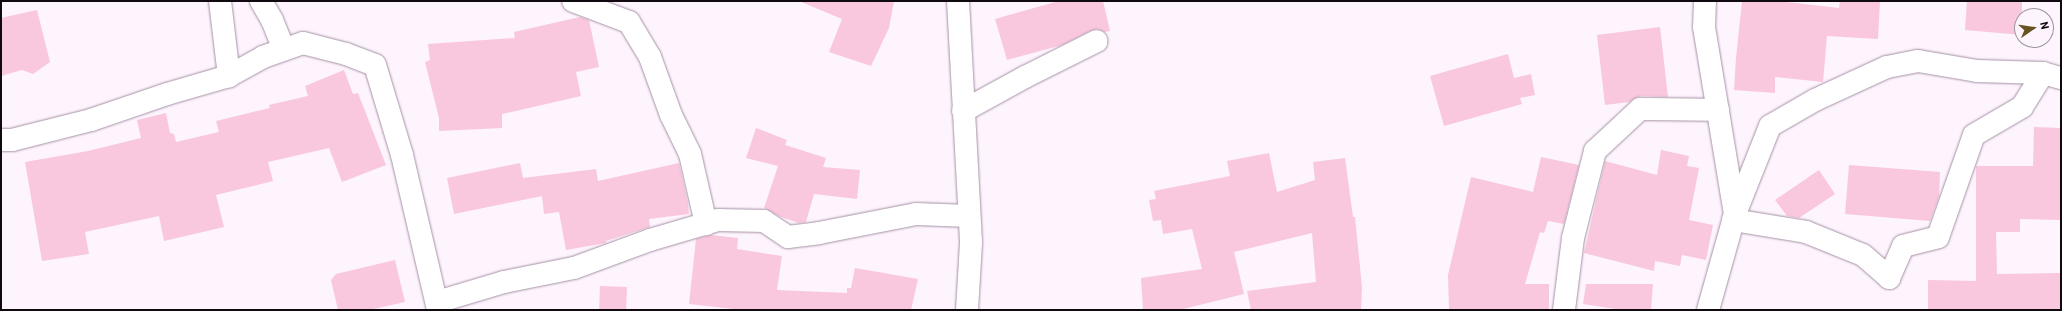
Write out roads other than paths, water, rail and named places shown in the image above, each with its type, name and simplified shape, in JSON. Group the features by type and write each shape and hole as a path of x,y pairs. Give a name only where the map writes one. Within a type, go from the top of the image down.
{"street":[{"path":"220,1 229,76"},
{"path":"261,1 272,20 284,49"},
{"path":"573,1 628,22 650,57 671,115 690,154 706,224"},
{"path":"958,1 971,243 967,310"},
{"path":"1705,1 1704,27 1734,217"},
{"path":"963,111 1025,77 1097,41"},
{"path":"1,140 12,140 91,120 167,94 229,76 263,57 303,43 346,54 375,65 402,155 438,306 504,282 574,268 650,240 718,220 764,220 788,236 819,233 916,214 969,216"},
{"path":"1708,310 1734,217 1770,126 1815,100 1887,66 1918,60 1977,71 2052,75"},
{"path":"1734,217 1806,232 1863,255 1889,278 1903,246 1938,237 1974,135 2022,107 2052,75"},
{"path":"1564,310 1573,238 1595,151 1640,109 1718,110"}]}
